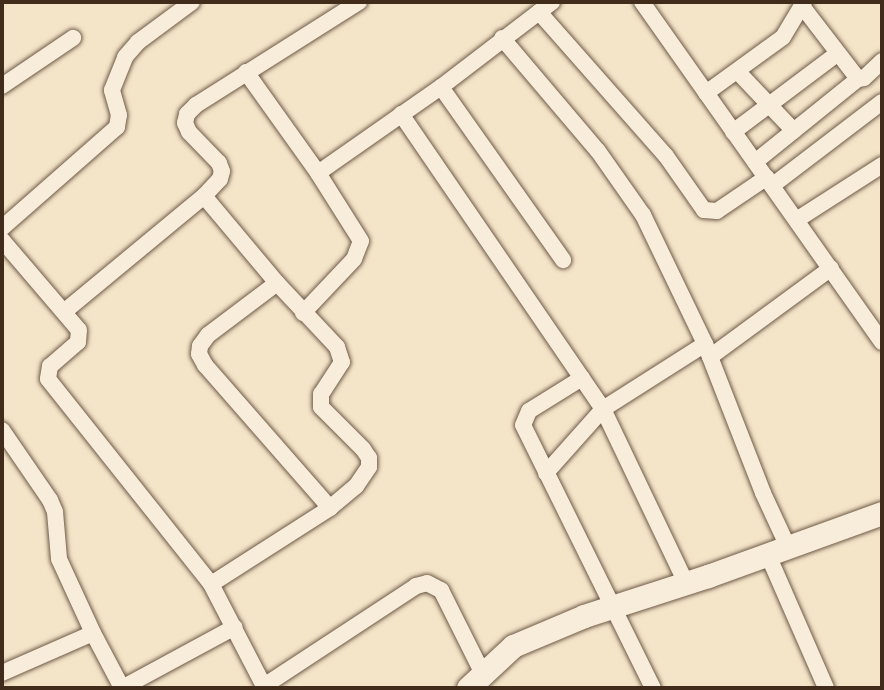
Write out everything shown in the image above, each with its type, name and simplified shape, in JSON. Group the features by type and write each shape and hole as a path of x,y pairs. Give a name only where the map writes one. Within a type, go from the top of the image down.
{"street":[{"path":"2,228 117,127 119,115 112,89 125,57 138,42 192,2"},
{"path":"642,2 798,219 882,342"},
{"path":"65,311 204,196 219,179 222,171 219,163 189,132 185,123 187,114 246,72 353,4"},
{"path":"706,93 783,37 803,4 837,54 858,79"},
{"path":"318,173 440,87 546,7 666,156 704,210 717,211 770,181 882,102"},
{"path":"2,86 74,38"},
{"path":"502,38 598,151 630,194 664,257 708,350 763,493 778,551 826,688"},
{"path":"733,132 837,54"},
{"path":"755,162 858,79 864,78 882,61"},
{"path":"246,72 318,173 361,241 354,259 303,313"},
{"path":"738,72 794,131"},
{"path":"440,87 563,260"},
{"path":"401,114 603,409 686,583"},
{"path":"798,219 882,165"},
{"path":"204,196 303,313 337,347 342,362 321,394 321,407 369,458 365,476 330,508 211,584"},
{"path":"2,240 79,330 80,337 73,349 50,366 48,379 142,493 211,584 265,687 416,586 427,583 442,590 476,681 513,646 611,607 882,513"},
{"path":"547,473 603,409 708,350 831,268"},
{"path":"277,283 208,335 200,346 199,354 205,365 330,508"},
{"path":"582,378 529,411 523,418 523,425 653,688"},
{"path":"5,440 50,500 55,512 59,559 122,688 235,627"},
{"path":"2,673 93,633"}]}
